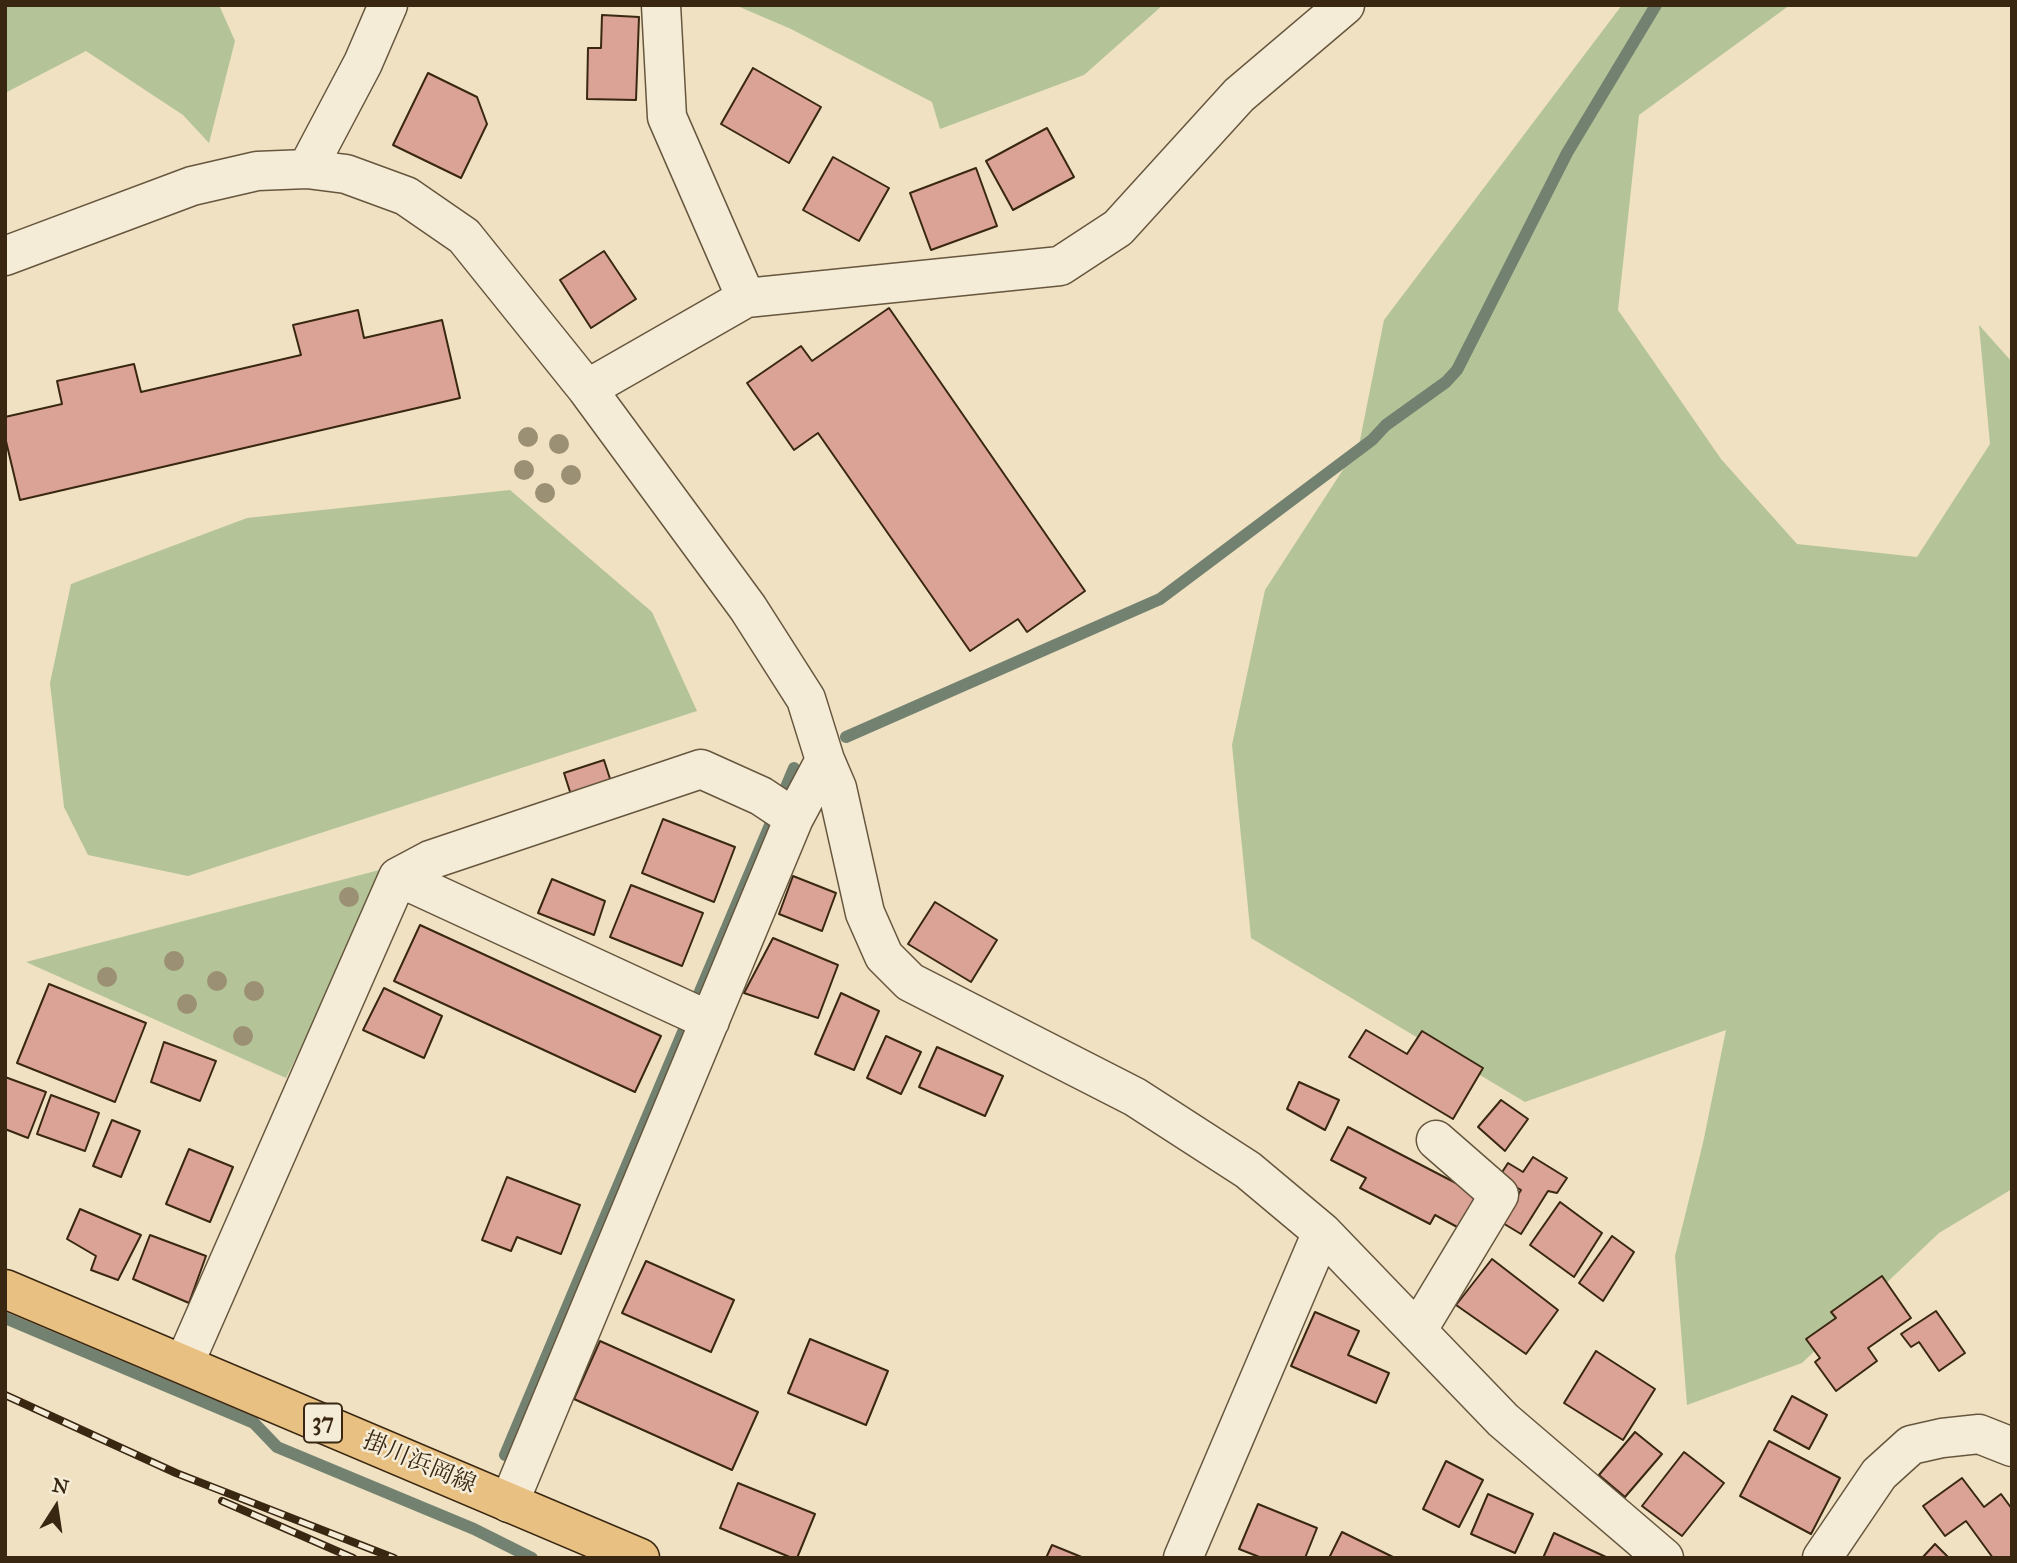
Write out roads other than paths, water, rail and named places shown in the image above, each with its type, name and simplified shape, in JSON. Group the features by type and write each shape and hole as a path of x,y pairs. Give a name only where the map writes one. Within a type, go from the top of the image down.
{"main road":[{"name":"掛川浜岡線","path":"5,1289 640,1558"}],"street":[{"path":"307,169 363,63 388,5"},
{"path":"661,5 667,117 746,298"},
{"path":"587,389 746,298 1060,266 1118,228 1240,95 1345,5"},
{"path":"5,256 192,186 257,171 307,169 346,174 406,196 464,236 587,389 762,631 806,699 825,760 837,788 865,913 884,956 910,982 1135,1097 1248,1170 1322,1232 1503,1420 1664,1558"},
{"path":"509,1503 697,1015 784,812 825,760"},
{"path":"184,1364 398,877 430,860 701,769 761,796 784,812"},
{"path":"398,877 697,1015"},
{"path":"1417,1331 1499,1195 1436,1140"},
{"path":"1183,1558 1322,1232"},
{"path":"1822,1558 1879,1474 1911,1445 1979,1434 2012,1447"}],"waterway":[{"path":"846,737 1160,599 1446,382 1457,370 1567,153 1656,5"},
{"path":"505,1455 794,768"},
{"path":"5,1318 254,1423 277,1447 474,1529 532,1558"}],"railway":[{"path":"5,1395 176,1473 394,1558"},
{"path":"222,1501 353,1558"}]}
